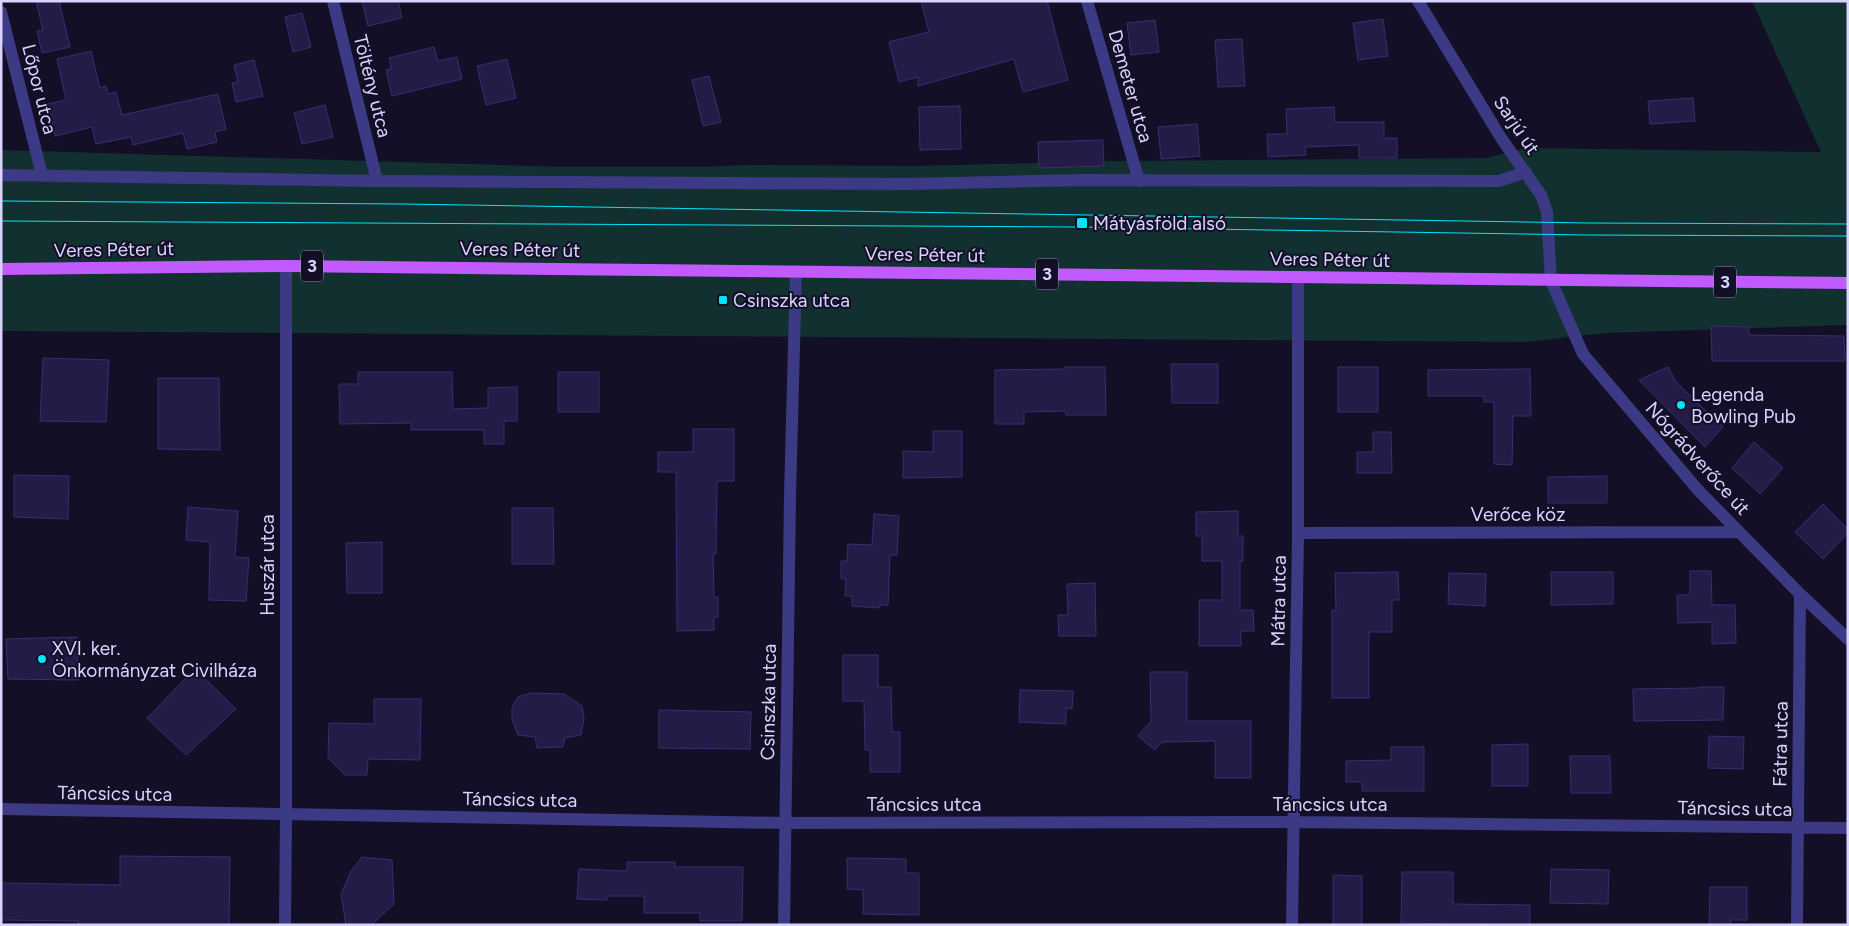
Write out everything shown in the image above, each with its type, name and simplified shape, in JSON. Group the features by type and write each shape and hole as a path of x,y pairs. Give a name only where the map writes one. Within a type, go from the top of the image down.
{"main road":[{"name":"Veres Péter út","path":"1,269 286,266 1848,283"}],"street":[{"name":"Töltény utca","path":"332,1 377,180"},
{"name":"Demeter utca","path":"1087,1 1139,180"},
{"name":"Sarjú út","path":"1418,1 1501,138 1540,195 1547,212 1551,281"},
{"name":"Lőpor utca","path":"1,12 42,175"},
{"path":"1,175 907,184 1083,180 1499,181 1526,172"},
{"name":"Huszár utca","path":"285,925 286,266"},
{"name":"Csinszka utca","path":"784,925 784,823 796,271"},
{"name":"Mátra utca","path":"1292,925 1298,533 1298,278"},
{"name":"Nógrádverőce út","path":"1551,281 1582,354 1698,490 1800,594 1848,638"},
{"name":"Verőce köz","path":"1298,533 1738,532"},
{"name":"Fátra utca","path":"1797,925 1800,594"},
{"name":"Táncsics utca","path":"1,810 784,823 1294,822 1848,828"}],"green space":[{"path":"1752,1 1848,1 1848,325 1605,333 1526,342 1,331 1,150 569,167 913,166 1118,161 1487,158 1525,148 1821,152"}],"building":[{"path":"36,1 59,1 70,47 42,53 37,31 43,30"},
{"path":"362,1 398,1 402,18 368,26"},
{"path":"921,1 1047,1 1068,80 1023,92 1014,59 918,86 918,77 899,82 889,42 929,32"},
{"path":"302,13 311,47 293,52 285,17"},
{"path":"1383,19 1388,56 1358,60 1353,23"},
{"path":"1155,20 1159,52 1131,55 1127,23"},
{"path":"1242,39 1245,86 1218,87 1215,40"},
{"path":"434,47 438,61 457,57 462,79 392,96 386,70 391,69 389,58"},
{"path":"91,51 100,88 106,86 108,94 116,92 122,115 218,94 226,129 215,132 217,142 187,149 183,133 133,145 131,137 96,144 92,127 55,136 48,104 66,100 57,59"},
{"path":"507,59 516,98 486,105 477,66"},
{"path":"254,60 263,96 236,102 232,83 238,82 234,65"},
{"path":"709,76 721,122 703,126 692,80"},
{"path":"1693,98 1695,121 1650,124 1648,101"},
{"path":"325,105 333,137 302,144 294,113"},
{"path":"960,106 961,149 920,150 919,107"},
{"path":"1334,107 1335,122 1384,122 1384,138 1397,138 1397,158 1359,158 1359,145 1305,147 1306,155 1268,157 1267,134 1287,134 1286,109"},
{"path":"1197,124 1200,156 1161,159 1158,127"},
{"path":"1103,140 1104,166 1039,168 1038,142"},
{"path":"1711,326 1749,327 1749,335 1844,336 1845,361 1712,361"},
{"path":"43,358 109,360 106,422 40,421"},
{"path":"1171,364 1218,364 1218,403 1172,403"},
{"path":"1065,367 1105,367 1106,415 1066,415 1065,411 1024,412 1024,424 995,424 995,370 1065,369"},
{"path":"1338,367 1378,367 1378,412 1338,412"},
{"name":"Legenda Bowling Pub","path":"1668,367 1676,382 1723,427 1705,447 1639,380"},
{"path":"1530,369 1531,416 1513,416 1512,465 1494,464 1494,402 1484,402 1484,396 1428,396 1428,370"},
{"path":"358,372 452,372 453,409 488,408 488,388 517,387 517,421 504,421 504,444 484,444 484,430 411,430 411,423 340,424 339,384 358,384"},
{"path":"558,372 599,372 599,412 558,412"},
{"path":"158,378 219,378 220,450 158,449"},
{"path":"693,429 734,429 734,481 717,481 716,554 713,554 714,597 718,597 718,617 714,617 714,630 677,631 676,472 658,472 658,452 693,452"},
{"path":"933,431 962,431 962,477 903,478 903,451 933,452"},
{"path":"1373,432 1391,432 1392,473 1357,473 1357,452 1373,452"},
{"path":"1754,442 1783,468 1760,494 1732,468"},
{"path":"14,475 69,476 68,519 14,517"},
{"path":"1607,476 1607,503 1548,503 1548,477"},
{"path":"1823,504 1848,529 1848,533 1823,559 1795,532"},
{"path":"188,507 238,511 235,557 249,558 246,601 209,600 210,542 186,540"},
{"path":"512,508 553,508 554,564 512,564"},
{"path":"1238,511 1238,536 1243,536 1243,561 1240,561 1240,610 1253,610 1254,631 1241,631 1241,646 1199,646 1199,600 1222,600 1222,561 1202,561 1202,536 1196,536 1196,512"},
{"path":"874,514 899,516 897,555 890,555 888,605 880,605 879,608 852,606 852,596 845,596 846,579 841,579 841,561 847,561 848,544 872,545"},
{"path":"382,542 382,593 347,593 346,543"},
{"path":"1690,571 1711,571 1712,605 1735,605 1736,643 1712,644 1712,622 1678,623 1677,595 1690,595"},
{"path":"1398,572 1399,600 1392,600 1392,632 1369,632 1369,698 1332,698 1332,610 1336,611 1335,573"},
{"path":"1551,572 1613,572 1613,604 1551,605"},
{"path":"1449,573 1486,574 1485,606 1448,604"},
{"path":"1095,583 1096,636 1059,636 1058,615 1068,615 1067,584"},
{"name":"XVI. ker. Önkormányzat Civilháza","path":"77,637 78,680 8,679 6,639"},
{"path":"843,655 878,655 878,687 891,687 892,732 900,732 900,772 870,772 870,750 865,750 864,701 843,701"},
{"path":"195,669 236,709 186,755 147,718"},
{"path":"1150,672 1187,672 1187,721 1251,721 1251,778 1215,778 1215,741 1162,742 1155,750 1138,736 1151,721"},
{"path":"1724,687 1723,720 1634,721 1633,689"},
{"path":"1020,690 1073,691 1072,709 1066,708 1066,724 1019,722"},
{"path":"531,693 564,694 582,706 584,718 581,735 565,738 563,747 537,748 535,737 518,735 512,719 512,708 518,697"},
{"path":"374,699 421,699 420,760 368,759 367,775 345,775 328,758 329,723 374,724"},
{"path":"659,710 751,712 750,749 659,748"},
{"path":"1709,736 1744,737 1743,769 1708,768"},
{"path":"1528,744 1528,786 1492,786 1492,745"},
{"path":"1391,747 1424,747 1424,791 1362,791 1362,782 1346,782 1346,761 1391,760"},
{"path":"1570,756 1610,756 1611,793 1571,793"},
{"path":"120,856 230,857 229,925 78,925 78,921 1,920 1,883 120,885"},
{"path":"362,857 392,860 394,904 371,925 346,925 341,894 351,871"},
{"path":"847,858 906,859 906,873 919,873 919,915 863,914 863,890 847,889"},
{"path":"627,862 675,862 675,867 743,867 742,921 700,921 700,913 644,913 644,896 607,896 607,900 577,899 579,869 627,871"},
{"path":"1551,869 1609,870 1608,904 1550,903"},
{"path":"1402,872 1453,872 1453,904 1530,905 1530,925 1401,923"},
{"path":"1333,875 1362,876 1362,925 1333,925"},
{"path":"1710,887 1747,887 1747,920 1731,920 1731,925 1709,925"}],"tram line":[{"path":"1,201 403,204 1588,223 1848,224"},
{"path":"1,221 1078,227 1587,235 1848,236"}],"place":[{"name":"Mátyásföld alsó","path":"1082,223"},
{"name":"Csinszka utca","path":"723,300"},
{"name":"Legenda Bowling Pub","path":"1681,405"},
{"name":"XVI. ker. Önkormányzat Civilháza","path":"42,659"}]}
